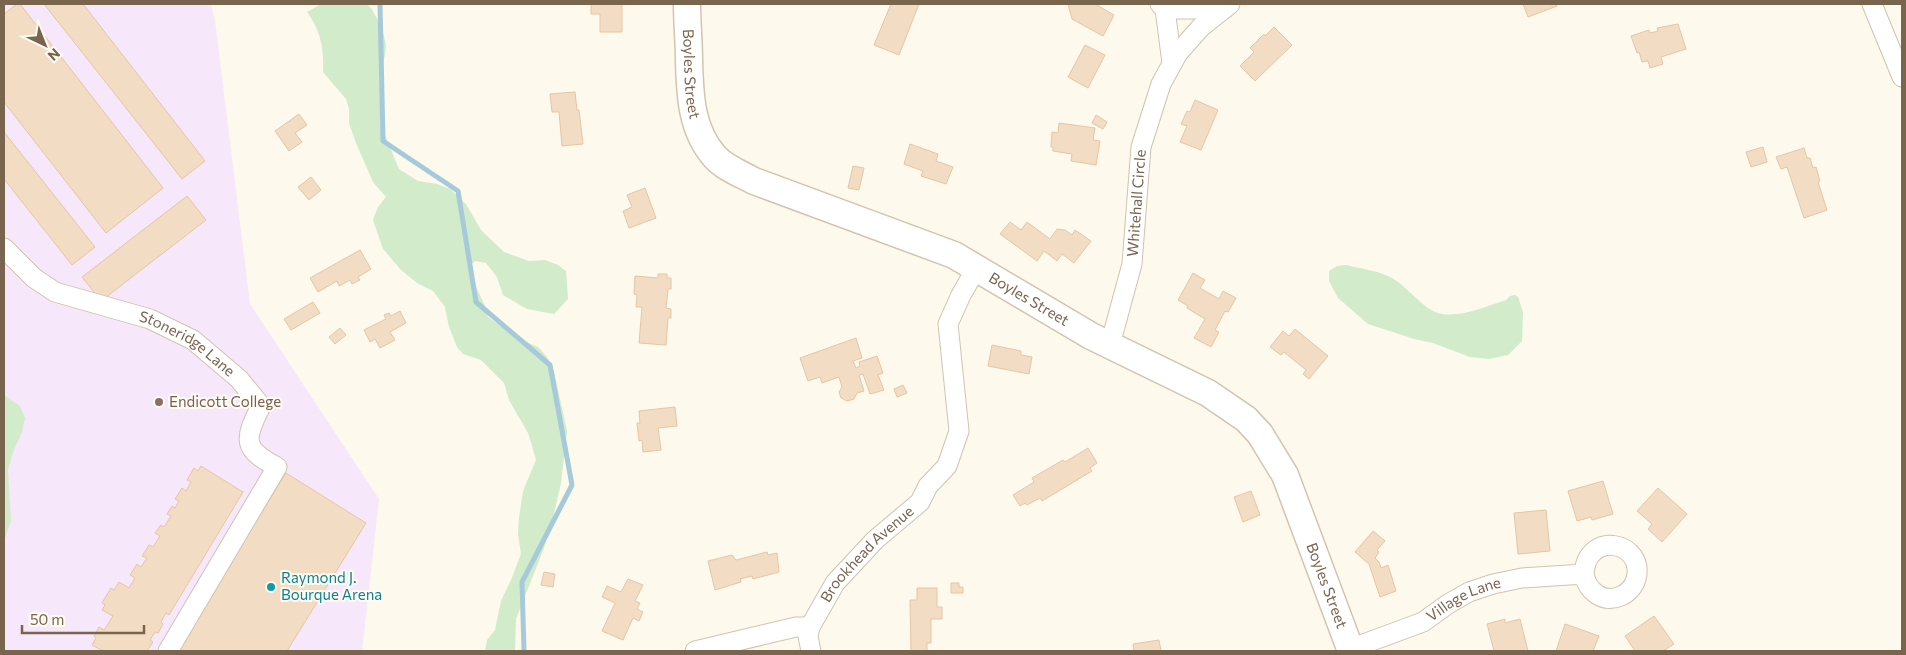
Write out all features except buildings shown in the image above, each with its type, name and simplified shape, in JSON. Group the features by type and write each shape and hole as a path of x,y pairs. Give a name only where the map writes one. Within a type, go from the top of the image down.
{"street":[{"name":"Boyles Street","path":"687,4 690,94 693,112 706,144 716,158 731,169 754,181 954,255 977,267 1006,287 1082,332 1208,392 1246,419 1260,434 1285,475 1351,650"},
{"path":"1872,4 1902,78"},
{"name":"Whitehall Circle","path":"1172,64 1162,6 1227,6"},
{"name":"Whitehall Circle","path":"1110,346 1132,264 1141,147 1161,84 1178,53 1200,27 1227,6"},
{"name":"Stoneridge Lane","path":"4,248 34,278 55,292 150,319 193,340 239,379 262,406 252,423 248,440 252,451 277,468 168,651"},
{"name":"Brookhead Avenue","path":"810,627 835,582 875,540 920,502 928,486 946,466 959,431 948,324 961,295 977,267"},
{"name":"Village Lane","path":"1351,650 1423,622 1469,592 1492,584 1522,578 1584,574"},
{"path":"695,651 796,627 810,627 808,636 811,651"}],"shaded area":[{"name":"Endicott College","path":"4,4 211,4 215,20 250,304 379,499 362,651 4,651"}],"green space":[{"path":"321,4 367,4 382,27 386,45 379,79 384,91 382,104 385,135 399,169 418,181 437,184 450,189 466,204 481,230 504,252 529,261 545,260 558,265 566,271 568,299 554,314 527,309 503,295 497,277 486,263 475,261 469,267 488,317 517,338 538,347 547,357 554,371 567,431 561,483 552,522 544,548 516,619 515,651 485,651 487,640 495,630 501,601 521,554 518,534 519,518 523,491 536,460 533,449 528,433 509,400 504,383 481,360 463,354 457,347 449,327 445,307 433,291 417,283 401,270 383,249 373,220 378,207 386,197 373,182 356,143 349,123 349,109 346,99 323,72 321,41 316,26 307,12"},
{"path":"1347,265 1392,278 1429,309 1442,314 1450,315 1475,310 1506,300 1510,296 1515,295 1518,297 1523,312 1522,341 1508,355 1489,359 1470,357 1433,343 1368,324 1338,298 1329,281 1329,271 1337,266"},
{"path":"4,395 20,406 25,418 8,470 11,521 4,541"}],"waterway":[{"path":"380,4 383,141 458,191 476,302 550,365 572,485 522,582 524,651"}],"place":[{"name":"Endicott College","path":"159,402"},
{"name":"Raymond J. Bourque Arena","path":"271,587"}]}
